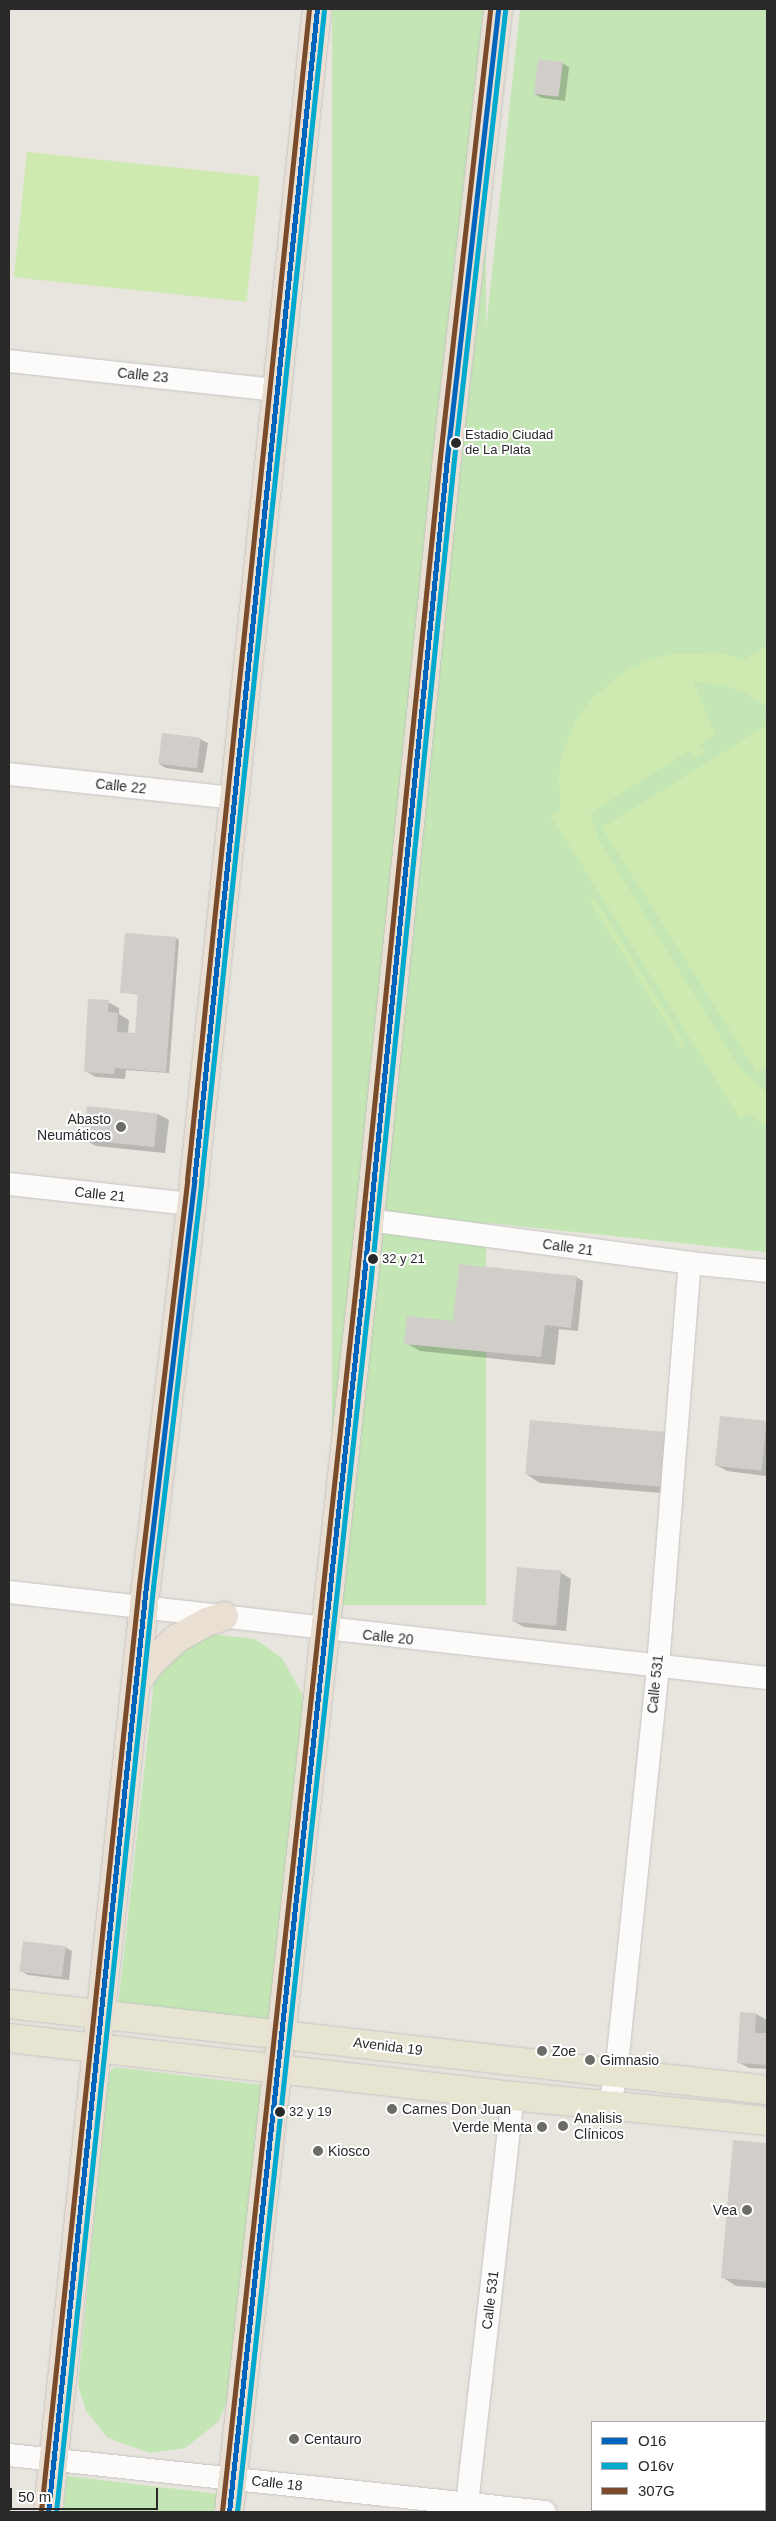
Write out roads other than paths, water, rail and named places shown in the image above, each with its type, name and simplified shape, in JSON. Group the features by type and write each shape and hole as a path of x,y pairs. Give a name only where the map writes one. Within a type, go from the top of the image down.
{"highway":[{"path":"48,2512 144,1606 191,1204 317,9"},
{"path":"229,2512 369,1220 440,516 498,9"},
{"path":"136,1683 148,1666 176,1639 207,1622 224,1616"}],"main road":[{"name":"Avenida 19","path":"9,2004 767,2090"},
{"path":"9,2038 276,2067 513,2096 610,2104 767,2121"}],"street":[{"name":"Calle 23","path":"9,361 277,390"},
{"name":"Calle 22","path":"9,774 234,798"},
{"name":"Calle 21","path":"9,1184 191,1204"},
{"name":"Calle 21","path":"369,1220 690,1263 767,1271"},
{"name":"Calle 531","path":"610,2104 616,2074 658,1666 690,1263"},
{"name":"Calle 20","path":"9,1592 144,1606 325,1630 767,1678"},
{"name":"Calle 531","path":"467,2504 513,2096"},
{"name":"Calle 18","path":"9,2455 546,2512"}],"place":[{"name":"Estadio Ciudad de La Plata","path":"456,443"},
{"name":"Abasto Neumáticos","path":"121,1127"},
{"name":"32 y 21","path":"373,1259"},
{"name":"Zoe","path":"542,2051"},
{"name":"Gimnasio","path":"590,2060"},
{"name":"Carnes Don Juan","path":"392,2109"},
{"name":"32 y 19","path":"280,2112"},
{"name":"Analisis Clínicos","path":"563,2126"},
{"name":"Verde Menta","path":"542,2127"},
{"name":"Kiosco","path":"318,2151"},
{"name":"Vea","path":"747,2210"},
{"name":"Centauro","path":"294,2439"}]}
